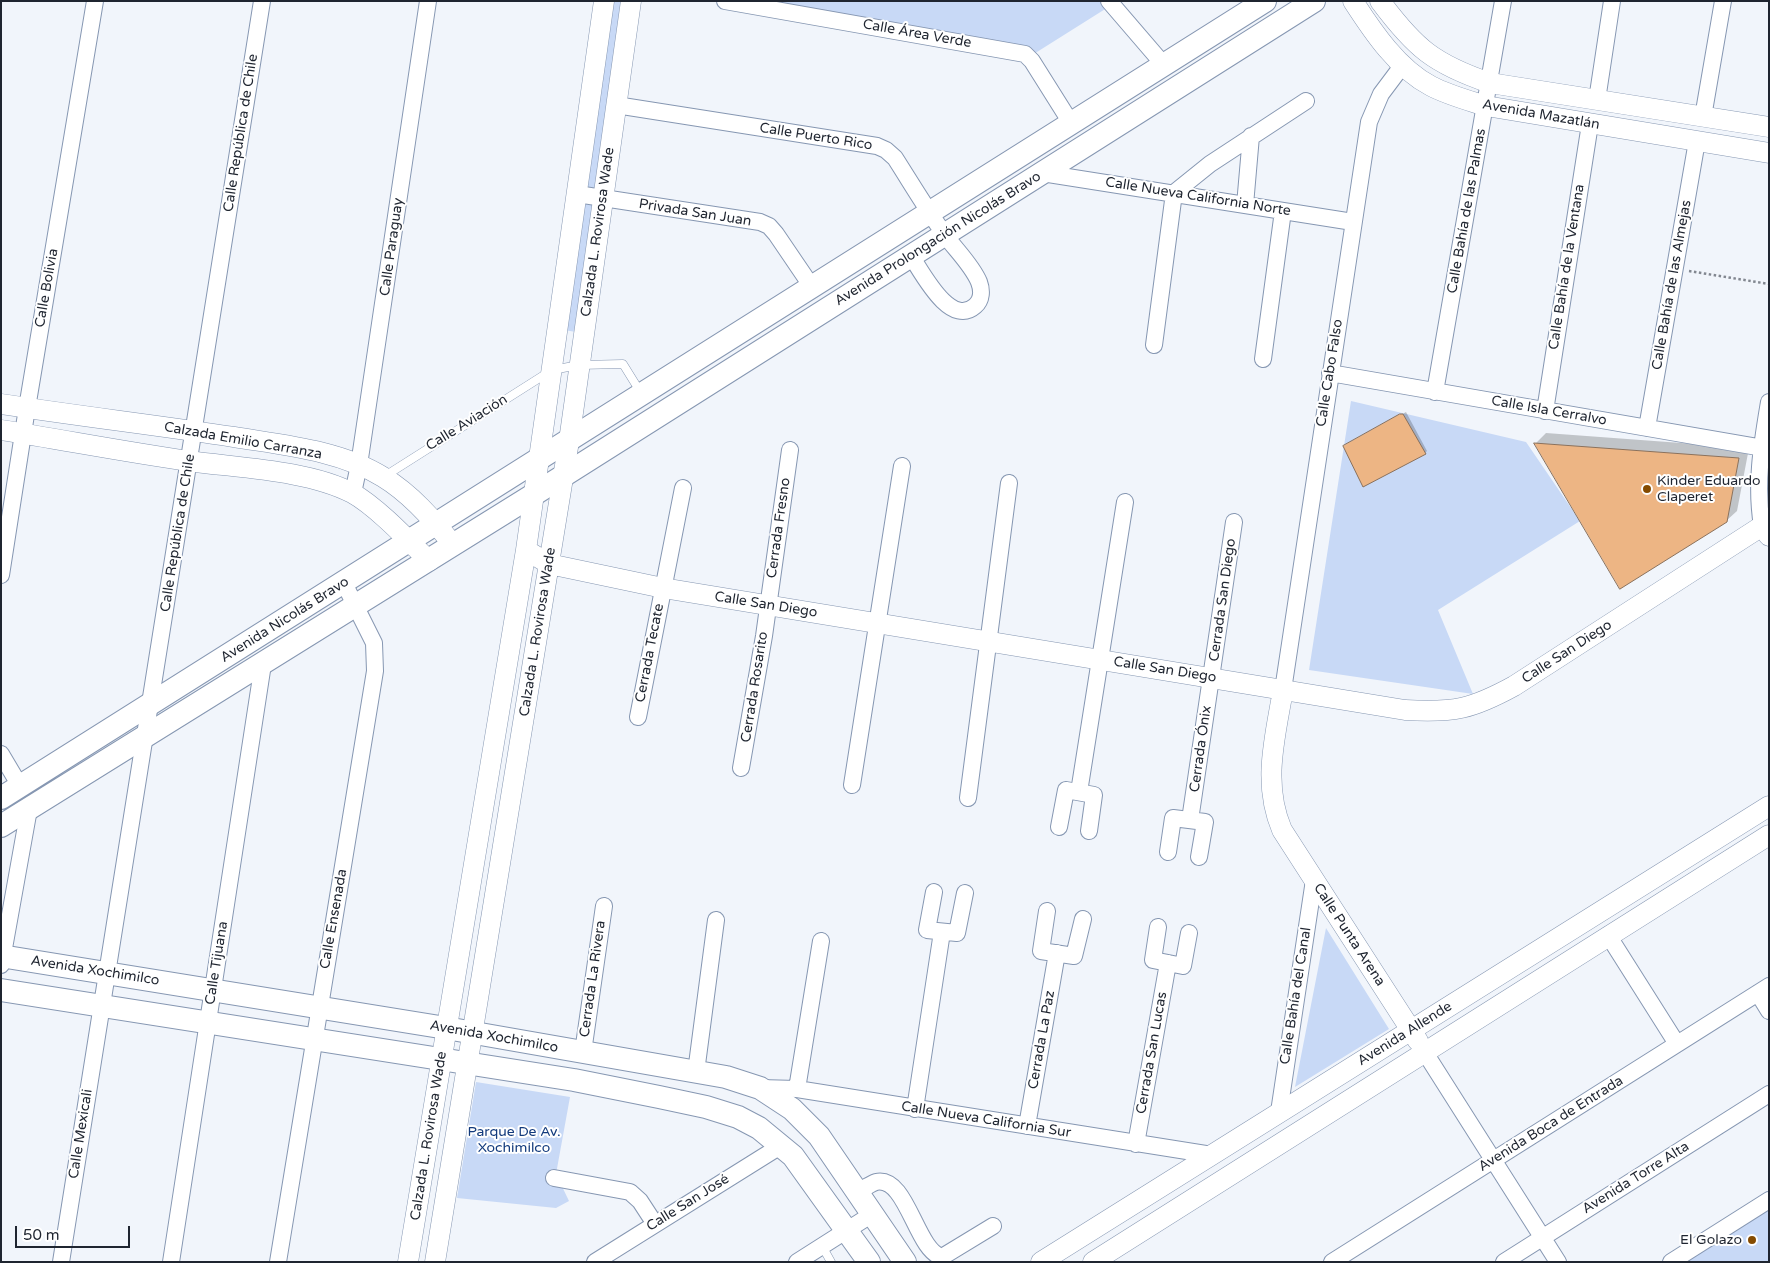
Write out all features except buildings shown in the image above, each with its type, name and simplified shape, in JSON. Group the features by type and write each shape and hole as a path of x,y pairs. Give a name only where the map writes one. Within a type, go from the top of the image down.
{"main road":[{"name":"Avenida Prolongación Nicolás Bravo","path":"569,441 1265,1"},
{"name":"Avenida Prolongación Nicolás Bravo","path":"562,477 1314,1"},
{"name":"Avenida Nicolás Bravo","path":"1,798 569,441"},
{"name":"Avenida Nicolás Bravo","path":"1,826 562,477"},
{"name":"Avenida Xochimilco","path":"2,959 213,990 446,1028 726,1077 760,1088 792,1109 818,1136 874,1213 905,1262"},
{"path":"1,990 574,1080 706,1107 738,1117 759,1128 793,1156 848,1230 869,1262"}],"street":[{"name":"Calle Bolivia","path":"1,575 95,1"},
{"name":"Calle República de Chile","path":"102,1006 262,1"},
{"name":"Calle Paraguay","path":"353,493 359,465 428,1"},
{"name":"Calzada L. Rovirosa Wade","path":"408,1262 526,550 604,1"},
{"name":"Calzada L. Rovirosa Wade","path":"435,1262 466,1063 473,1033 550,564 631,1"},
{"name":"Calle Área Verde","path":"725,1 1025,54 1032,61 1072,123"},
{"path":"1108,1 1164,65"},
{"name":"Avenida Mazatlán","path":"1353,1 1402,66 1430,86 1486,106 1769,153"},
{"name":"Avenida Mazatlán","path":"1380,1 1400,28 1420,50 1459,73 1490,83 1769,127"},
{"name":"Calle Bahía de las Palmas","path":"1436,392 1503,1"},
{"path":"1597,100 1612,1"},
{"path":"1703,117 1723,1"},
{"name":"Calle Cabo Falso","path":"1283,690 1369,122 1381,94 1402,66"},
{"path":"1154,346 1174,194 1196,174 1306,101"},
{"name":"Calle Puerto Rico","path":"616,105 876,146 886,150 895,158 944,234 978,278 981,296 977,305 969,310 960,312 941,300 911,256"},
{"name":"Calle Bahía de la Ventana","path":"1545,411 1590,124"},
{"path":"1245,205 1251,136"},
{"name":"Calle Bahía de las Almejas","path":"1647,428 1697,141"},
{"name":"Calle Nueva California Norte","path":"1042,172 1354,222"},
{"name":"Privada San Juan","path":"577,194 765,224 776,234 812,287"},
{"path":"1263,359 1283,211"},
{"name":"Calle Isla Cerralvo","path":"1330,374 1765,449"},
{"path":"1765,531 1758,490 1765,449 1769,402"},
{"name":"Calzada Emilio Carranza","path":"1,404 274,444 322,454 359,465 383,477 414,501 437,524 453,545"},
{"name":"Calzada Emilio Carranza","path":"1,430 313,480 353,493 410,541 429,561"},
{"name":"Cerrada Fresno","path":"768,605 790,450"},
{"path":"852,785 902,466"},
{"path":"968,798 986,641 1009,483"},
{"name":"Cerrada Tecate","path":"638,717 683,488"},
{"path":"1089,831 1080,792 1125,502"},
{"name":"Cerrada San Diego","path":"1211,678 1234,522"},
{"name":"Calle San Diego","path":"526,550 550,564 663,588 1406,710 1439,712 1482,703 1765,531"},
{"name":"Calle Ensenada","path":"278,1262 313,1039 376,671 374,643 344,583"},
{"name":"Cerrada Rosarito","path":"741,768 768,605"},
{"name":"Calle Tijuana","path":"171,1262 263,664"},
{"name":"Cerrada Ónix","path":"1190,820 1211,678"},
{"name":"Calle Punta Arena","path":"1283,690 1271,759 1270,783 1273,805 1282,830 1558,1262"},
{"path":"1,754 20,786"},
{"path":"1059,827 1080,792"},
{"name":"Avenida Allende","path":"1041,1262 1769,806"},
{"path":"2,959 28,809"},
{"path":"1168,852 1173,818 1190,820 1205,822 1199,856"},
{"name":"Avenida Allende","path":"1093,1262 1424,1051 1769,835"},
{"name":"Calle Bahía del Canal","path":"1279,1112 1314,880"},
{"path":"934,892 927,930 957,933 965,893"},
{"name":"Cerrada La Rivera","path":"582,1052 604,906"},
{"name":"Cerrada La Paz","path":"1027,1126 1049,952 1047,911"},
{"path":"1049,952 1074,956 1082,919"},
{"path":"696,1072 716,920"},
{"path":"1158,927 1153,960 1182,966 1189,933"},
{"path":"915,1109 942,932"},
{"path":"1608,935 1677,1044"},
{"path":"797,1089 821,941"},
{"name":"Cerrada San Lucas","path":"1136,1144 1168,963"},
{"path":"1763,990 1769,1011"},
{"name":"Avenida Boca de Entrada","path":"1332,1262 1763,990"},
{"name":"Calle Mexicali","path":"61,1262 102,1006"},
{"name":"Calle Nueva California Sur","path":"760,1088 797,1089 1136,1144 1212,1154"},
{"name":"Avenida Torre Alta","path":"1504,1262 1769,1094"},
{"name":"Calle San José","path":"595,1262 782,1145"},
{"path":"554,1178 630,1192 640,1200 655,1224"},
{"path":"858,1191 876,1182 886,1182 895,1190 910,1212 927,1248 934,1255 942,1257 993,1226"},
{"path":"1671,1262 1769,1200"},
{"path":"798,1262 874,1213"}],"lane":[{"path":"552,370 579,365 623,364 642,395"},
{"name":"Calle Aviación","path":"383,477 552,370"},
{"path":"822,1246 831,1262"}],"path":[{"path":"1676,269 1769,284"}],"green space":[{"path":"605,1 630,1 601,198 578,194"},
{"path":"727,1 1107,1 1110,6 1029,57"},
{"path":"577,195 601,199 582,333 558,329"},
{"path":"1351,401 1526,442 1580,521 1438,610 1473,694 1309,670"},
{"path":"1326,928 1389,1029 1295,1087"},
{"name":"Parque De Av. Xochimilco","path":"476,1082 570,1097 556,1174 569,1201 556,1208 457,1198"},
{"name":"El Golazo","path":"1769,1206 1769,1262 1682,1262"}],"place":[{"name":"Kinder Eduardo Claperet","path":"1647,489"},
{"name":"El Golazo","path":"1752,1240"}]}
